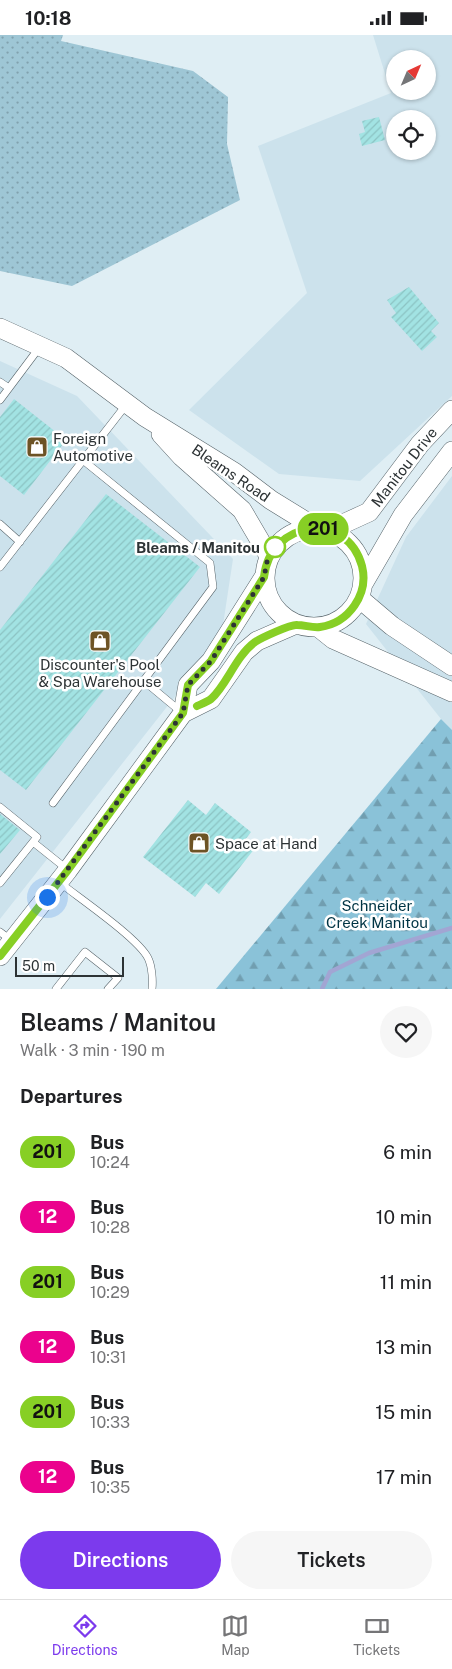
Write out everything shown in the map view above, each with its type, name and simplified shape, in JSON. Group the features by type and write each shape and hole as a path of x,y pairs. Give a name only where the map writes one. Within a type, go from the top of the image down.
{"main road":[{"name":"Bleams Road","path":"0,328 66,358 145,417 234,472 271,500 321,529"},
{"name":"Manitou Drive","path":"321,529 345,523 369,512 420,444 452,410"},
{"name":"Bleams Road","path":"145,417 182,457 242,510 270,555"},
{"name":"Manitou Drive","path":"361,591 403,515 452,451"},
{"path":"0,956 6,937 63,876 183,713 188,685 211,661 264,577 270,555 282,540 299,531 321,529 340,536 354,549 362,565 361,591 342,618 318,627 296,624 275,609 267,594 264,577"},
{"path":"361,591 392,627 452,666"},
{"path":"183,713 211,699 244,652 257,641 296,624"},
{"path":"318,627 333,639 452,692"}],"lane":[{"path":"0,400 40,347"},
{"path":"0,382 9,388"},
{"path":"0,567 84,461 127,403"},
{"path":"53,803 213,587 210,563 84,461"},
{"path":"0,524 20,542"},
{"path":"144,681 183,713"},
{"path":"0,807 37,837 0,883"},
{"path":"33,842 63,876 133,940 148,959 153,983 152,989"},
{"path":"56,989 85,952 118,978 108,989"}],"shaded area":[{"path":"0,35 63,35 61,41 193,71 228,97 227,144 240,200 72,286 0,271"},
{"path":"373,35 452,35 452,396 360,481 279,474 189,410 307,293 258,146 386,95 386,100 436,100 436,50 386,50 386,77"},
{"path":"0,361 77,396 233,559 221,638 0,919"},
{"path":"452,476 452,730 441,719 366,624 406,537"}],"green space":[{"name":"Schneider Creek Manitou","path":"441,719 452,730 452,989 216,989"}],"building":[{"path":"379,117 385,140 362,146 359,134 365,132 362,121"},
{"path":"409,287 439,323 431,331 437,337 422,351 391,317 396,313 387,300"},
{"path":"14,399 66,440 24,495 0,476 0,417"},
{"path":"106,494 200,567 26,790 0,770 0,630"},
{"path":"188,800 206,815 215,803 251,832 245,840 255,848 219,894 206,883 195,897 143,857"},
{"path":"0,814 20,830 0,854"}],"waterway":[{"path":"322,989 330,972 369,953 452,928"}],"bus line":[{"name":"201","path":"0,956 68,870 183,713 188,685 211,661 264,577 267,562 275,547 290,535 308,529 324,529 348,542 362,565 363,575 362,591 355,606 349,613 327,626 303,627 296,624 257,641 244,652 211,699 197,706"}],"place":[{"name":"Foreign Automotive","path":"37,447"},
{"name":"Bleams / Manitou","path":"275,547"},
{"name":"Discounter's Pool & Spa Warehouse","path":"100,641"},
{"name":"Space at Hand","path":"199,843"}],"route":[{"path":"47,897 183,713 188,685 211,661 264,577 267,562 275,547"}]}
